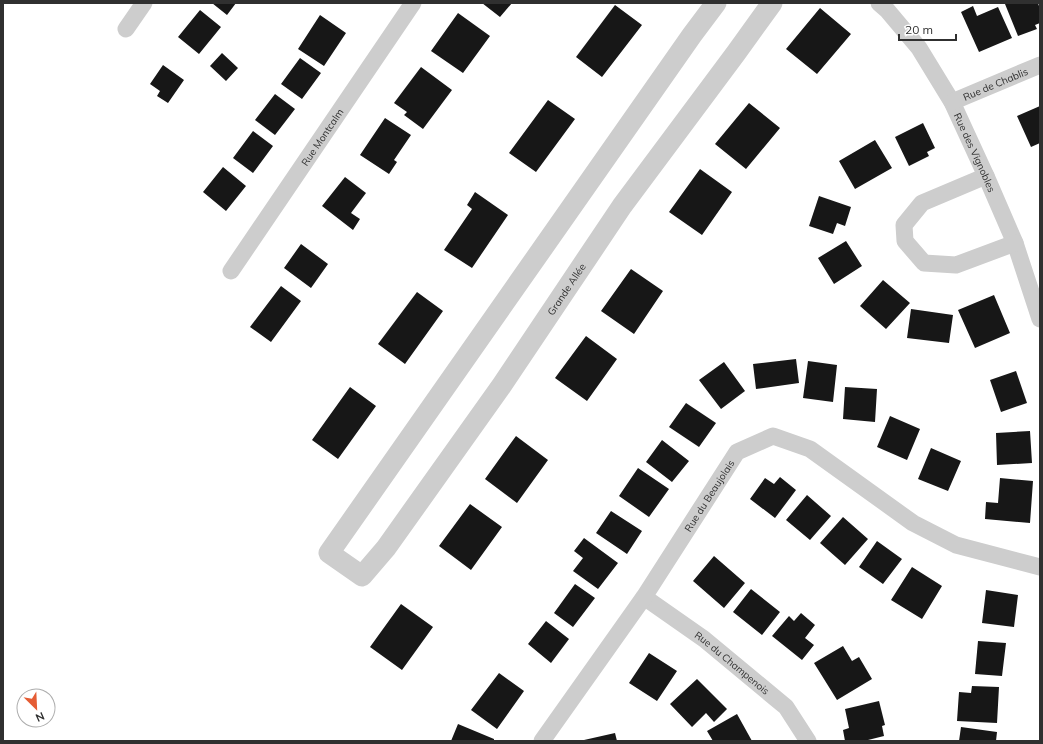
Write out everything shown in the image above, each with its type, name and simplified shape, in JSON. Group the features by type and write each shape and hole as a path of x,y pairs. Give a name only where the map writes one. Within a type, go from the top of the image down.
{"street":[{"path":"126,29 144,3"},
{"name":"Rue Montcalm","path":"231,271 413,3"},
{"name":"Grande Allée","path":"716,3 692,35 329,553 362,576 386,548 502,385 622,206 772,3"},
{"name":"Rue des Vignobles","path":"879,3 887,10 919,48 952,102 1015,243 1040,319"},
{"name":"Rue de Chablis","path":"952,102 1040,65"},
{"path":"986,176 922,203 904,225 905,240 924,263 956,266 1015,243"},
{"name":"Rue du Beaujolais","path":"542,741 644,597 737,452 773,436 810,449 913,523 956,545 1040,567"},
{"name":"Rue du Champenois","path":"644,597 704,639 786,707 808,741"}],"building":[{"path":"212,3 236,3 227,15"},
{"path":"482,3 512,3 500,17"},
{"path":"1038,3 1040,9 1040,23 1035,25 1037,29 1018,36 1005,4"},
{"path":"615,5 642,25 602,77 576,57"},
{"path":"973,6 977,16 998,7 1012,38 979,52 961,12"},
{"path":"820,8 851,34 817,74 786,49"},
{"path":"200,10 221,27 199,54 178,37"},
{"path":"458,13 490,36 463,73 431,51"},
{"path":"320,15 346,33 324,66 298,49"},
{"path":"222,53 238,68 226,81 210,66"},
{"path":"300,58 321,73 302,99 281,84"},
{"path":"163,65 184,80 168,103 157,96 160,91 150,84"},
{"path":"421,67 452,90 423,129 404,115 407,112 394,103"},
{"path":"275,94 295,109 275,135 255,120"},
{"path":"548,100 575,119 536,172 509,153"},
{"path":"749,103 780,128 746,169 715,144"},
{"path":"1040,106 1040,143 1031,147 1017,116"},
{"path":"385,118 411,135 394,160 397,162 389,174 360,155"},
{"path":"923,123 935,148 927,152 929,156 909,166 895,137"},
{"path":"253,131 273,146 253,173 233,158"},
{"path":"875,140 892,168 855,189 839,161"},
{"path":"223,167 246,186 226,211 203,192"},
{"path":"700,169 732,192 702,235 669,212"},
{"path":"345,177 366,193 351,213 360,219 353,230 322,206"},
{"path":"475,192 508,215 472,268 444,250 472,209 467,205"},
{"path":"819,196 851,207 845,226 837,223 833,234 809,226"},
{"path":"846,241 862,266 834,284 818,258"},
{"path":"301,244 328,264 311,288 284,268"},
{"path":"631,269 663,291 634,334 601,311"},
{"path":"883,280 910,303 886,329 860,306"},
{"path":"281,286 301,301 271,342 250,327"},
{"path":"417,292 443,311 405,364 378,344"},
{"path":"994,295 1010,333 975,348 958,310"},
{"path":"911,309 953,315 949,343 907,338"},
{"path":"586,336 617,359 587,401 555,378"},
{"path":"796,359 799,383 756,389 753,364"},
{"path":"808,361 837,365 833,402 803,398"},
{"path":"724,362 745,391 721,409 699,380"},
{"path":"1016,371 1027,403 1001,412 990,380"},
{"path":"350,387 376,406 338,459 312,440"},
{"path":"845,387 877,389 875,422 843,419"},
{"path":"686,403 716,423 699,447 669,427"},
{"path":"890,416 920,429 907,460 877,447"},
{"path":"1030,431 1032,463 997,465 996,433"},
{"path":"516,436 548,460 517,503 485,479"},
{"path":"662,440 689,461 672,482 646,462"},
{"path":"931,448 961,461 948,491 918,479"},
{"path":"638,468 669,489 649,517 619,496"},
{"path":"780,477 796,490 775,518 750,499 765,478 774,484"},
{"path":"1000,478 1033,481 1030,523 985,519 986,502 998,503"},
{"path":"807,495 831,516 810,540 786,520"},
{"path":"470,504 502,527 471,570 439,546"},
{"path":"611,511 642,531 627,554 596,533"},
{"path":"843,517 868,539 845,565 820,543"},
{"path":"584,538 618,563 598,589 573,571 583,558 574,551"},
{"path":"877,541 902,559 883,584 859,567"},
{"path":"714,556 745,583 724,608 693,581"},
{"path":"912,567 942,586 922,619 891,600"},
{"path":"575,584 595,598 573,627 554,613"},
{"path":"751,589 780,612 762,635 733,612"},
{"path":"986,590 1018,595 1014,627 982,623"},
{"path":"401,604 433,627 402,670 370,647"},
{"path":"801,613 815,625 805,638 814,645 802,660 772,636 789,616 794,621"},
{"path":"546,621 569,639 551,663 528,644"},
{"path":"978,641 1006,643 1002,676 975,674"},
{"path":"843,646 852,661 859,657 872,679 837,700 814,663"},
{"path":"649,653 677,671 657,701 629,683"},
{"path":"499,673 524,691 497,729 471,710"},
{"path":"697,679 727,709 714,722 706,713 692,727 670,704"},
{"path":"972,686 999,687 997,723 957,721 959,692 971,693"},
{"path":"879,701 885,725 882,726 884,736 868,741 845,741 843,730 849,728 845,709"},
{"path":"737,714 752,741 713,741 707,731"},
{"path":"458,724 494,739 494,741 451,741"},
{"path":"961,727 997,732 996,741 959,741"},
{"path":"615,733 617,741 584,741 584,740"}]}
